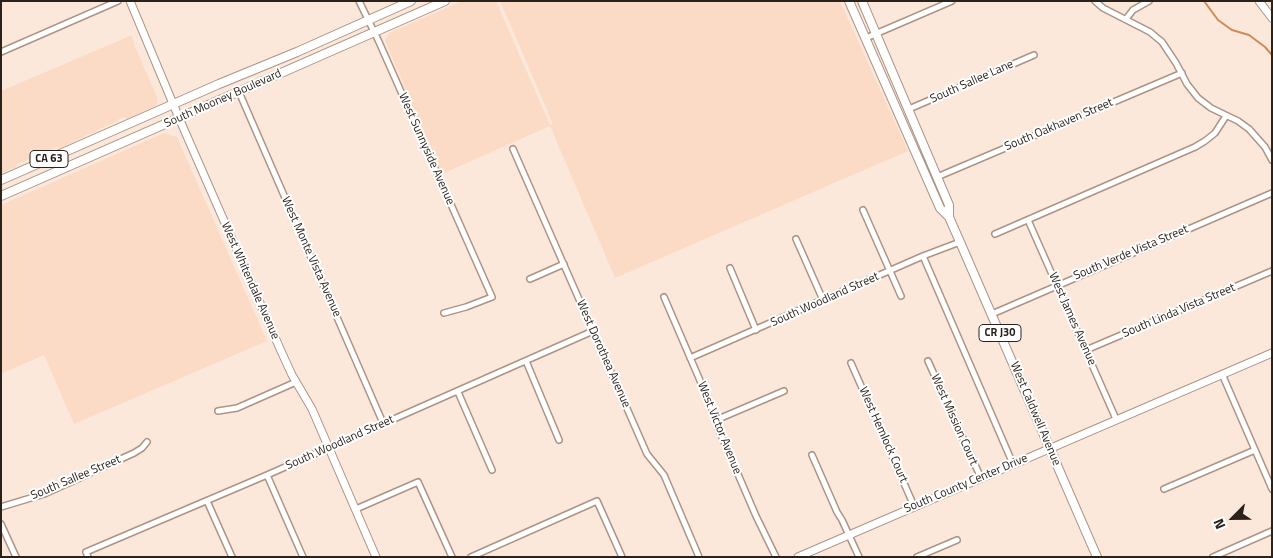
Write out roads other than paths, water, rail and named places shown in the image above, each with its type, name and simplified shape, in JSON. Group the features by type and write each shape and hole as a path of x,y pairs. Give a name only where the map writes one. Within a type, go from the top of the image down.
{"main road":[{"name":"South Mooney Boulevard","path":"1,180 254,69 298,52 411,1"},
{"name":"South Mooney Boulevard","path":"1,196 445,1"},
{"name":"West Caldwell Avenue","path":"849,1 940,208 949,217 992,314 1095,556"},
{"name":"West Caldwell Avenue","path":"862,1 949,205 949,217"},
{"path":"905,127 914,137 930,175 933,178 937,177"}],"street":[{"path":"1,52 118,1"},
{"name":"West Whitendale Avenue","path":"130,1 178,118 271,329 296,382 312,409 376,557"},
{"name":"West Sunnyside Avenue","path":"360,1 492,297 444,313"},
{"path":"866,38 952,1"},
{"path":"1095,1 1103,8 1150,32 1162,42 1198,98 1211,108 1238,121 1249,129 1265,147 1272,160"},
{"path":"1126,20 1133,10 1149,1"},
{"path":"1259,1 1272,18"},
{"name":"South Sallee Lane","path":"908,109 1034,55"},
{"name":"South Oakhaven Street","path":"937,177 1182,73"},
{"name":"West Monte Vista Avenue","path":"239,92 383,423"},
{"path":"995,234 1195,148 1215,133 1226,116"},
{"name":"West Dorothea Avenue","path":"513,149 647,454 664,475 699,557"},
{"name":"South Verde Vista Street","path":"992,314 1272,193"},
{"path":"863,210 900,296"},
{"name":"West James Avenue","path":"1028,220 1116,419"},
{"path":"796,239 823,300"},
{"name":"South Woodland Street","path":"690,358 923,256 960,242"},
{"path":"923,256 1013,464"},
{"path":"530,279 564,264"},
{"path":"730,268 756,330"},
{"name":"South Linda Vista Street","path":"1086,350 1272,271"},
{"name":"West Victor Avenue","path":"664,297 718,428 776,557"},
{"name":"South Woodland Street","path":"87,555 593,332"},
{"name":"South County Center Drive","path":"798,557 1272,353"},
{"name":"West Mission Court","path":"928,361 980,478"},
{"path":"526,362 559,440"},
{"name":"West Hemlock Court","path":"852,363 914,506"},
{"path":"1222,374 1272,489"},
{"path":"218,411 237,408 296,382"},
{"path":"716,420 784,391"},
{"path":"458,392 492,470"},
{"name":"South Sallee Street","path":"1,507 44,494 134,453 148,442"},
{"path":"1164,489 1255,450"},
{"path":"812,455 859,557"},
{"path":"267,475 302,557"},
{"path":"356,509 418,482 452,557"},
{"path":"207,501 232,557"},
{"path":"471,557 597,501 622,557"},
{"path":"1,524 16,557"},
{"path":"1213,557 1272,531"},
{"path":"917,557 957,540"}],"waterway":[{"path":"1204,1 1218,20 1232,30 1249,35 1272,55"}]}
